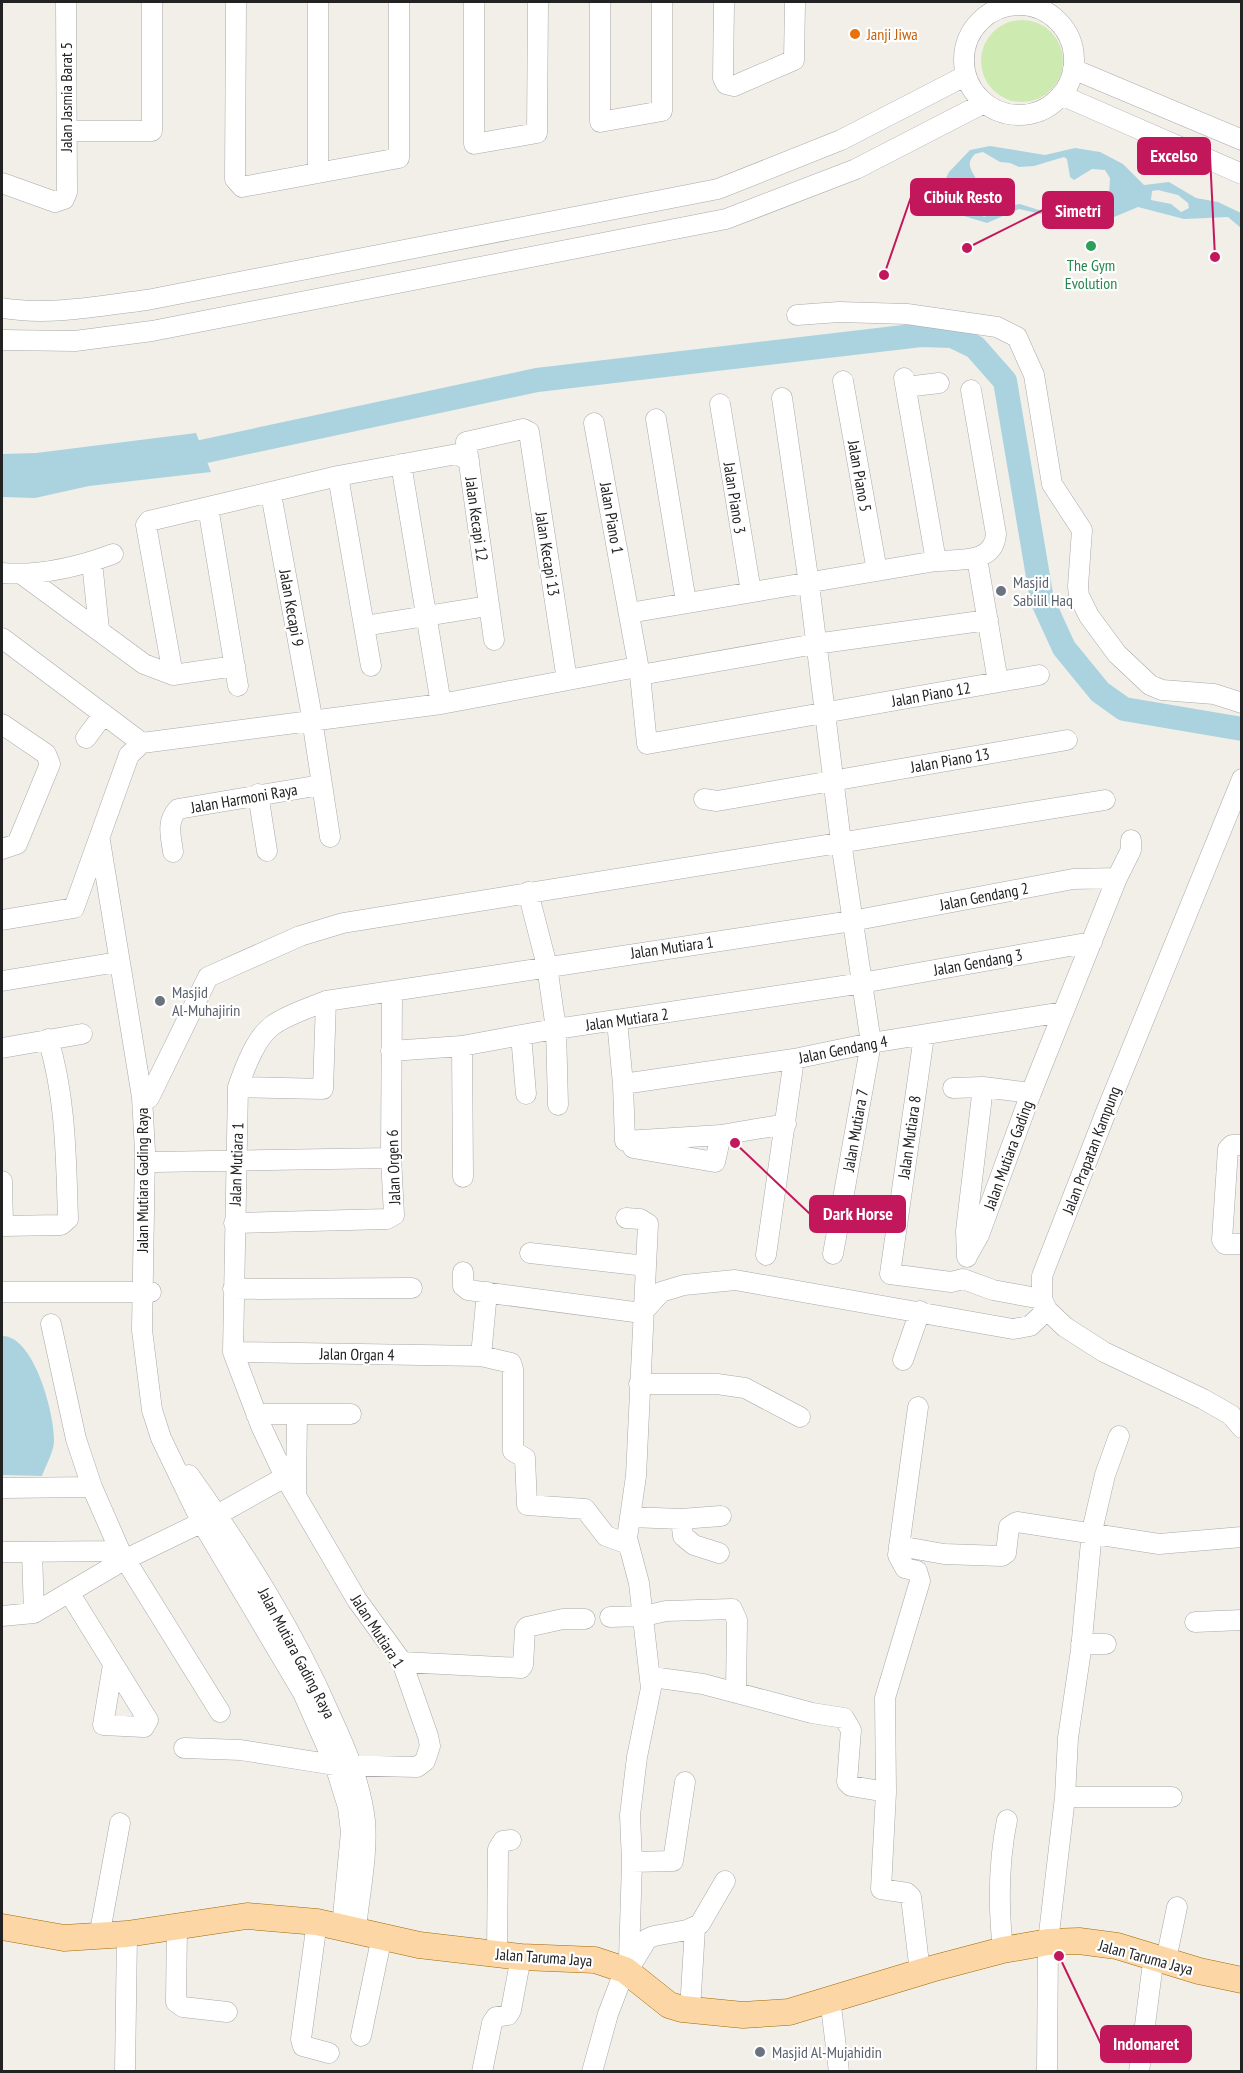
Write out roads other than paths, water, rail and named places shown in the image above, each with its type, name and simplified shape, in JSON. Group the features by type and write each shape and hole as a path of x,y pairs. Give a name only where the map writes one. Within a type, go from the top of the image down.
{"main road":[{"name":"Jalan Taruma Jaya","path":"2,1927 64,1938 127,1934 247,1916 317,1922 419,1945 509,1956 595,1960 626,1971 669,2005 729,2015 775,2014 1003,1950 1048,1942 1097,1942 1160,1958 1199,1971 1242,1980"}],"street":[{"name":"Jalan Jasmia Barat 5","path":"2,183 56,202 64,199 67,192 66,2"},
{"path":"67,131 152,131 152,2"},
{"path":"236,2 235,179 242,187 399,158 399,2"},
{"path":"318,2 318,173"},
{"path":"474,2 474,144 537,134 538,2"},
{"path":"600,2 600,122 662,111 662,2"},
{"path":"724,2 723,78 726,84 734,86 794,60 795,2"},
{"path":"1022,3 1040,9 1055,18 1067,33 1073,50 1073,69 1061,95 1045,109 1024,115 1003,113 984,103 965,76 964,59 967,42 976,26 988,14 1022,3"},
{"path":"1073,69 1242,140"},
{"path":"2,308 72,310 147,300 718,189 842,140 965,76"},
{"path":"1061,95 1242,174"},
{"path":"2,340 75,341 152,331 715,221 856,169 984,103"},
{"path":"842,140 856,169"},
{"path":"797,315 838,312 907,315 997,327 1017,337 1034,375 1052,484 1082,530 1078,586 1079,596 1089,616 1117,654 1150,685 1162,690 1214,694 1242,703"},
{"name":"Jalan Piano 5","path":"843,381 877,571"},
{"path":"936,561 905,383 939,383"},
{"path":"629,613 936,561 978,558 994,546 996,534 971,390"},
{"name":"Jalan Mutiara 7","path":"782,398 809,584 823,712 871,1043 833,1254"},
{"name":"Jalan Piano 3","path":"720,404 751,592"},
{"path":"656,419 686,602"},
{"name":"Jalan Piano 1","path":"594,423 638,671"},
{"name":"Jalan Kecapi 13","path":"469,461 467,440 526,430 529,432 567,680"},
{"name":"Jalan Kecapi 12","path":"172,675 146,525 149,521 271,494 338,476 457,454 469,461 494,640"},
{"path":"401,464 441,704"},
{"path":"338,476 371,666"},
{"name":"Jalan Kecapi 9","path":"271,494 330,837"},
{"path":"208,507 238,686"},
{"path":"2,573 23,574 92,562 112,554"},
{"path":"978,558 998,682"},
{"path":"92,562 99,628"},
{"path":"23,574 99,628 144,664 172,675 235,666"},
{"path":"364,626 488,606"},
{"path":"74,908 100,841 129,755 142,743 312,723 441,704 567,680 988,620"},
{"path":"2,638 142,743"},
{"name":"Jalan Piano 12","path":"638,671 646,744 1039,675"},
{"path":"86,738 103,714"},
{"path":"2,724 46,754 50,764 17,844 2,849"},
{"name":"Jalan Piano 13","path":"704,799 717,801 834,787 1067,740"},
{"name":"Jalan Prapatan Kampung","path":"1040,1302 1042,1276 1110,1101 1242,779"},
{"name":"Jalan Harmoni Raya","path":"173,852 169,825 178,809 321,785"},
{"path":"258,794 267,851"},
{"path":"145,1097 208,977 300,936 343,922 528,892 840,835 1105,800"},
{"path":"1031,1093 1117,878 1131,850 1131,840"},
{"path":"100,841 118,962 145,1097"},
{"name":"Jalan Gendang 2","path":"852,921 1073,879 1117,878"},
{"path":"528,892 547,966 556,1029 558,1105"},
{"path":"2,920 108,903"},
{"name":"Jalan Mutiara 1","path":"343,1766 417,1767 426,1761 430,1746 402,1662 351,1590 291,1484 256,1414 233,1352 232,1289 238,1087 249,1060 272,1025 326,1001 852,921"},
{"name":"Jalan Gendang 3","path":"863,983 1092,942"},
{"path":"2,981 118,962"},
{"name":"Jalan Mutiara 2","path":"391,1051 462,1046 556,1029 863,983"},
{"name":"Jalan Orgen 6","path":"234,1223 392,1217 395,1211 391,1158 392,992"},
{"path":"238,1087 323,1089 326,1001"},
{"name":"Jalan Gendang 4","path":"623,1084 794,1059 871,1043 1063,1012"},
{"path":"617,1021 625,1141 628,1147 715,1162 721,1135"},
{"path":"2,1048 82,1034"},
{"path":"521,1035 526,1094"},
{"name":"Jalan Mutiara 8","path":"924,1036 890,1274 951,1282 963,1279"},
{"path":"2,1180 2,1226 61,1225 68,1220 66,1138 57,1076 48,1039"},
{"path":"462,1046 462,1177"},
{"path":"766,1255 794,1059"},
{"path":"983,1087 966,1232 967,1256 963,1279 993,1290 1040,1302 1065,1327 1104,1352 1203,1399 1231,1415 1242,1428"},
{"name":"Jalan Mutiara Gading","path":"953,1088 983,1087 1031,1093 980,1235 967,1256"},
{"name":"Jalan Mutiara Gading Raya","path":"145,1097 155,1162 146,1292"},
{"name":"Jalan Mutiara Gading Raya","path":"145,1097 146,1292 153,1360 163,1420 183,1468 209,1518 343,1766 348,1806 358,1832 349,1928"},
{"path":"625,1141 721,1135 786,1124"},
{"path":"1242,1145 1232,1145 1228,1149 1222,1240 1225,1244 1242,1244"},
{"path":"155,1162 391,1158"},
{"path":"592,2072 608,2014 629,1959 631,1799 652,1677 639,1583 628,1544 636,1476 642,1312 648,1224 640,1219 626,1218"},
{"path":"530,1253 646,1266"},
{"path":"463,1272 464,1288 642,1312"},
{"path":"642,1312 661,1292 684,1285 735,1280 1013,1329 1030,1326 1040,1302"},
{"path":"232,1289 412,1288"},
{"path":"2,1292 146,1292"},
{"path":"482,1356 487,1292"},
{"path":"903,1360 920,1311"},
{"path":"51,1324 69,1414 92,1487 122,1556 220,1712"},
{"name":"Jalan Organ 4","path":"233,1352 482,1356 504,1360 512,1365 512,1448 514,1453 522,1454 525,1458 527,1505 585,1509 606,1536 628,1544"},
{"path":"639,1384 717,1384 745,1388 800,1417"},
{"path":"918,1407 899,1546 899,1561 905,1568 917,1571 920,1581 885,1698 886,1792 881,1889 907,1893 911,1897 920,1972"},
{"path":"256,1414 351,1414"},
{"path":"2,1616 34,1612 70,1594 122,1556 291,1484 297,1414"},
{"path":"1047,2072 1048,1942 1065,1797 1068,1738 1081,1644 1092,1531 1105,1475 1119,1436"},
{"path":"2,1488 92,1487"},
{"path":"631,1517 681,1519 721,1516"},
{"path":"681,1519 683,1536 694,1545 719,1553"},
{"path":"899,1546 944,1554 1002,1556 1006,1553 1009,1527 1014,1522 1092,1531 1159,1544 1242,1537"},
{"path":"2,1552 122,1556"},
{"path":"32,1552 34,1612"},
{"path":"70,1594 148,1720 144,1727 103,1725 112,1665"},
{"path":"610,1617 644,1616 666,1611 732,1609 737,1620 736,1693"},
{"path":"402,1662 521,1668 527,1627 563,1618 585,1619"},
{"path":"1195,1622 1242,1620"},
{"path":"1081,1644 1106,1644"},
{"path":"652,1677 703,1684 844,1718 851,1730 847,1782 851,1786 886,1792"},
{"path":"184,1749 241,1750 343,1766"},
{"path":"632,1862 673,1861 685,1782"},
{"path":"1065,1797 1172,1797"},
{"path":"1003,1950 998,1884 1000,1852 1007,1820"},
{"path":"99,1937 120,1823"},
{"path":"482,2072 492,2023 496,2017 508,2015 511,2010 509,1956 498,1849 503,1841 511,1840"},
{"path":"690,2010 695,1928 725,1881"},
{"path":"1140,2072 1160,1958 1177,1907"},
{"path":"317,1922 301,2039 303,2046 329,2053"},
{"path":"177,1926 176,2002 183,2007 227,2012"},
{"path":"626,1971 647,1939 695,1928"},
{"path":"125,2072 127,1934"},
{"path":"361,2036 382,1936"},
{"path":"830,1998 839,2072"}],"water":[{"path":"990,146 1045,155 1075,148 1100,152 1123,164 1144,185 1169,182 1196,198 1218,202 1241,213 1241,228 1228,217 1184,219 1138,207 1107,220 1072,210 1050,216 1019,209 987,223 957,214 946,199 945,180 949,172 970,150","holes":["983,152 1000,162 1019,167 1034,166 1064,157 1067,159 1070,177 1074,180 1092,169 1105,170 1110,178 1108,212 1099,214 1077,206 1042,211 1020,204 1002,207 984,217 980,209 980,188 970,164 975,154","1158,190 1178,195 1188,203 1189,208 1181,212 1171,204 1151,200 1152,191"]},
{"path":"196,433 211,472 89,486 35,498 2,497 2,454 36,453"},
{"path":"2,1336 13,1339 24,1348 33,1362 51,1413 54,1445 42,1476 2,1475"}],"waterway":[{"path":"173,458 537,380 921,335 952,336 975,347 1005,381 1042,600 1064,648 1100,692 1124,709 1242,729"}],"place":[{"name":"Janji Jiwa","path":"855,34"},
{"name":"The Gym Evolution","path":"1091,246"},
{"name":"Simetri","path":"967,248"},
{"name":"Excelso","path":"1215,257"},
{"name":"Cibiuk Resto","path":"884,275"},
{"name":"Masjid Sabilil Haq","path":"1001,591"},
{"name":"Masjid Al-Muhajirin","path":"160,1001"},
{"name":"Dark Horse","path":"735,1143"},
{"name":"Indomaret","path":"1059,1956"},
{"name":"Masjid Al-Mujahidin","path":"760,2052"}]}
